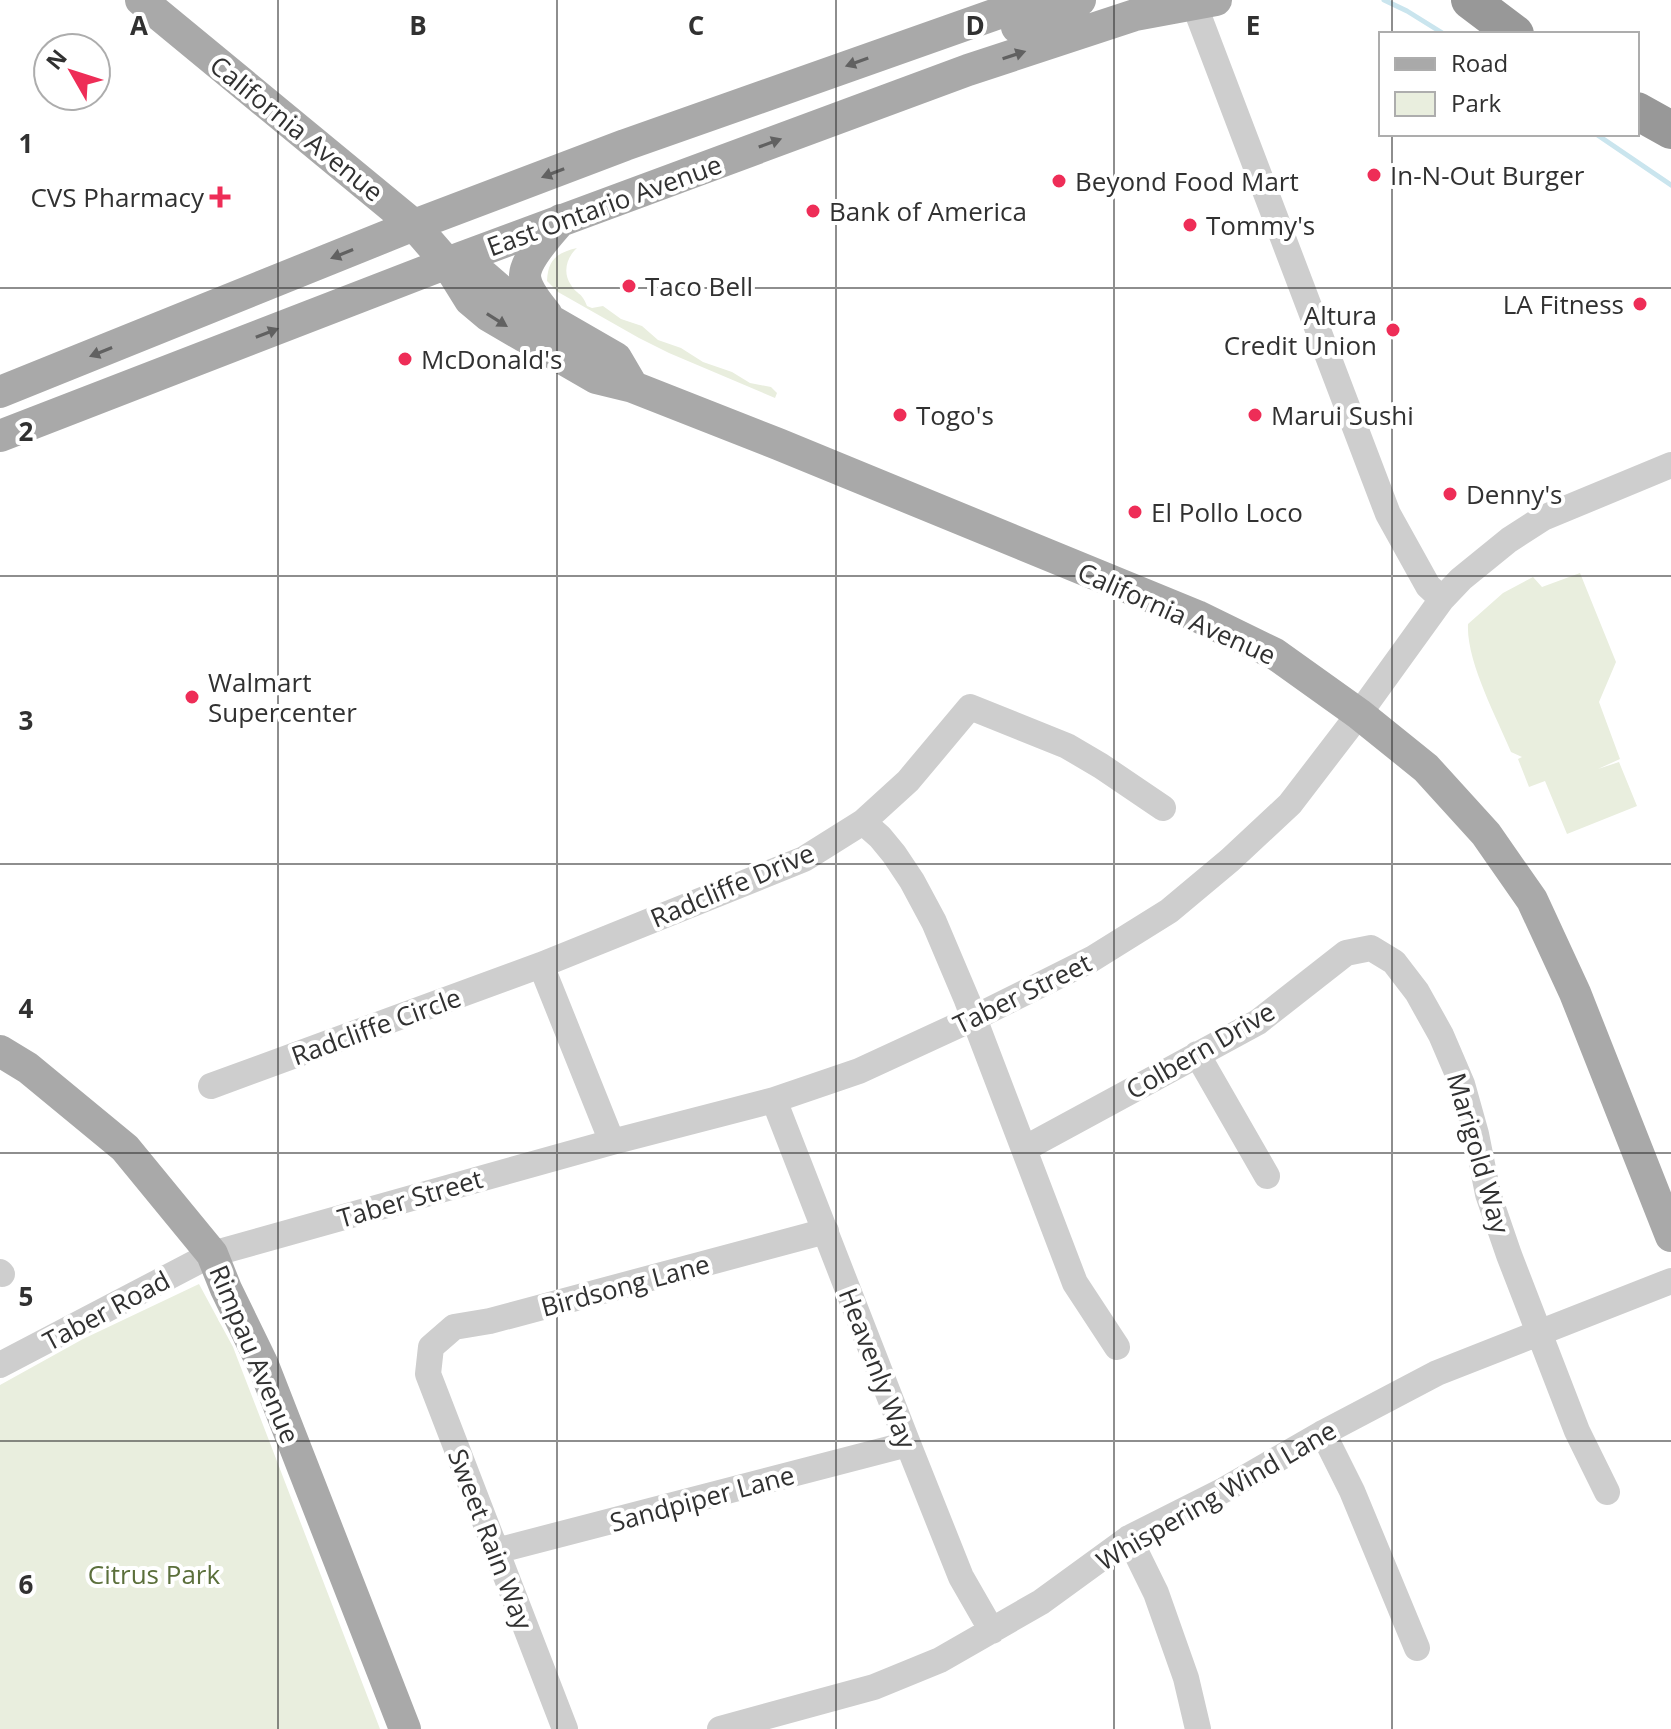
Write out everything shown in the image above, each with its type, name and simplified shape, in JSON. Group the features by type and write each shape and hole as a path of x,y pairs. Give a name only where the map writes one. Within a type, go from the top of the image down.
{"highway":[{"path":"1470,0 1512,32"},
{"path":"1639,112 1671,130"}],"main road":[{"name":"California Avenue","path":"141,0 414,225 447,263 470,300 489,316 596,378 633,387 778,444 1197,616 1275,654 1359,714 1426,768 1486,834 1532,900 1575,993 1671,1236"},
{"name":"East Ontario Avenue","path":"0,392 414,225 625,145 1036,0"},
{"path":"907,93 903,73 910,64 1045,17 1080,0"},
{"name":"East Ontario Avenue","path":"0,436 447,263 968,70 1135,15 1202,1"},
{"path":"552,321 534,298 525,274 543,242 561,220"},
{"name":"California Avenue","path":"447,263 484,276 505,294 616,358 633,387"},
{"name":"Rimpau Avenue","path":"0,1051 28,1068 125,1148 212,1254 263,1365 405,1729"}],"street":[{"path":"1202,1 1388,514 1428,586 1442,599"},
{"name":"Taber Street","path":"212,1254 774,1100 859,1071 1092,959 1169,911 1290,804 1442,599 1461,579 1509,540 1543,518 1671,465"},
{"name":"Radcliffe Drive","path":"541,965 804,859 863,822 908,781 970,707 1067,746 1163,808"},
{"path":"863,822 880,837 912,881 934,922 1075,1283 1117,1347"},
{"name":"Colbern Drive","path":"1024,1149 1258,1022 1346,953 1371,948"},
{"name":"Marigold Way","path":"1371,948 1394,962 1417,992 1441,1035 1462,1084 1488,1194 1509,1255 1577,1431 1607,1492"},
{"path":"541,965 612,1142"},
{"name":"Radcliffe Circle","path":"211,1086 541,965"},
{"path":"1197,1054 1267,1176"},
{"name":"Heavenly Way","path":"774,1100 961,1577 992,1631"},
{"name":"Birdsong Lane","path":"431,1347 454,1327 490,1321 826,1231"},
{"name":"Taber Road","path":"0,1365 212,1254"},
{"name":"Whispering Wind Lane","path":"720,1729 874,1687 940,1660 1041,1602 1129,1538 1224,1490 1437,1373 1671,1281"},
{"name":"Sweet Rain Way","path":"431,1347 428,1374 565,1729"},
{"path":"1323,1433 1352,1491 1417,1648"},
{"name":"Sandpiper Lane","path":"496,1551 908,1444"},
{"path":"1129,1538 1156,1593 1186,1678 1198,1729"}],"green space":[{"path":"577,248 568,260 566,270 571,285 587,306 603,306 621,319 642,326 658,340 681,348 703,362 732,372 750,383 771,387 777,393 775,398 669,353 558,292 547,281 551,263 564,252"},
{"path":"1580,573 1616,662 1599,702 1620,759 1598,769 1619,762 1637,806 1567,834 1545,781 1529,787 1518,759 1522,757 1511,752 1477,672 1468,624 1503,593 1533,577 1542,587"},
{"name":"Citrus Park","path":"199,1284 233,1347 380,1729 0,1729 0,1385 83,1339"}],"waterway":[{"path":"1384,0 1441,32"},
{"path":"1599,136 1671,185"}],"place":[{"name":"In-N-Out Burger","path":"1374,175"},
{"name":"Beyond Food Mart","path":"1059,181"},
{"name":"CVS Pharmacy","path":"220,197"},
{"name":"Bank of America","path":"813,211"},
{"name":"Tommy's","path":"1190,225"},
{"name":"Taco Bell","path":"629,286"},
{"name":"LA Fitness","path":"1640,304"},
{"name":"Altura Credit Union","path":"1393,330"},
{"name":"McDonald's","path":"405,359"},
{"name":"Togo's","path":"900,415"},
{"name":"Marui Sushi","path":"1255,415"},
{"name":"Denny's","path":"1450,494"},
{"name":"El Pollo Loco","path":"1135,512"},
{"name":"Walmart Supercenter","path":"192,697"}]}
